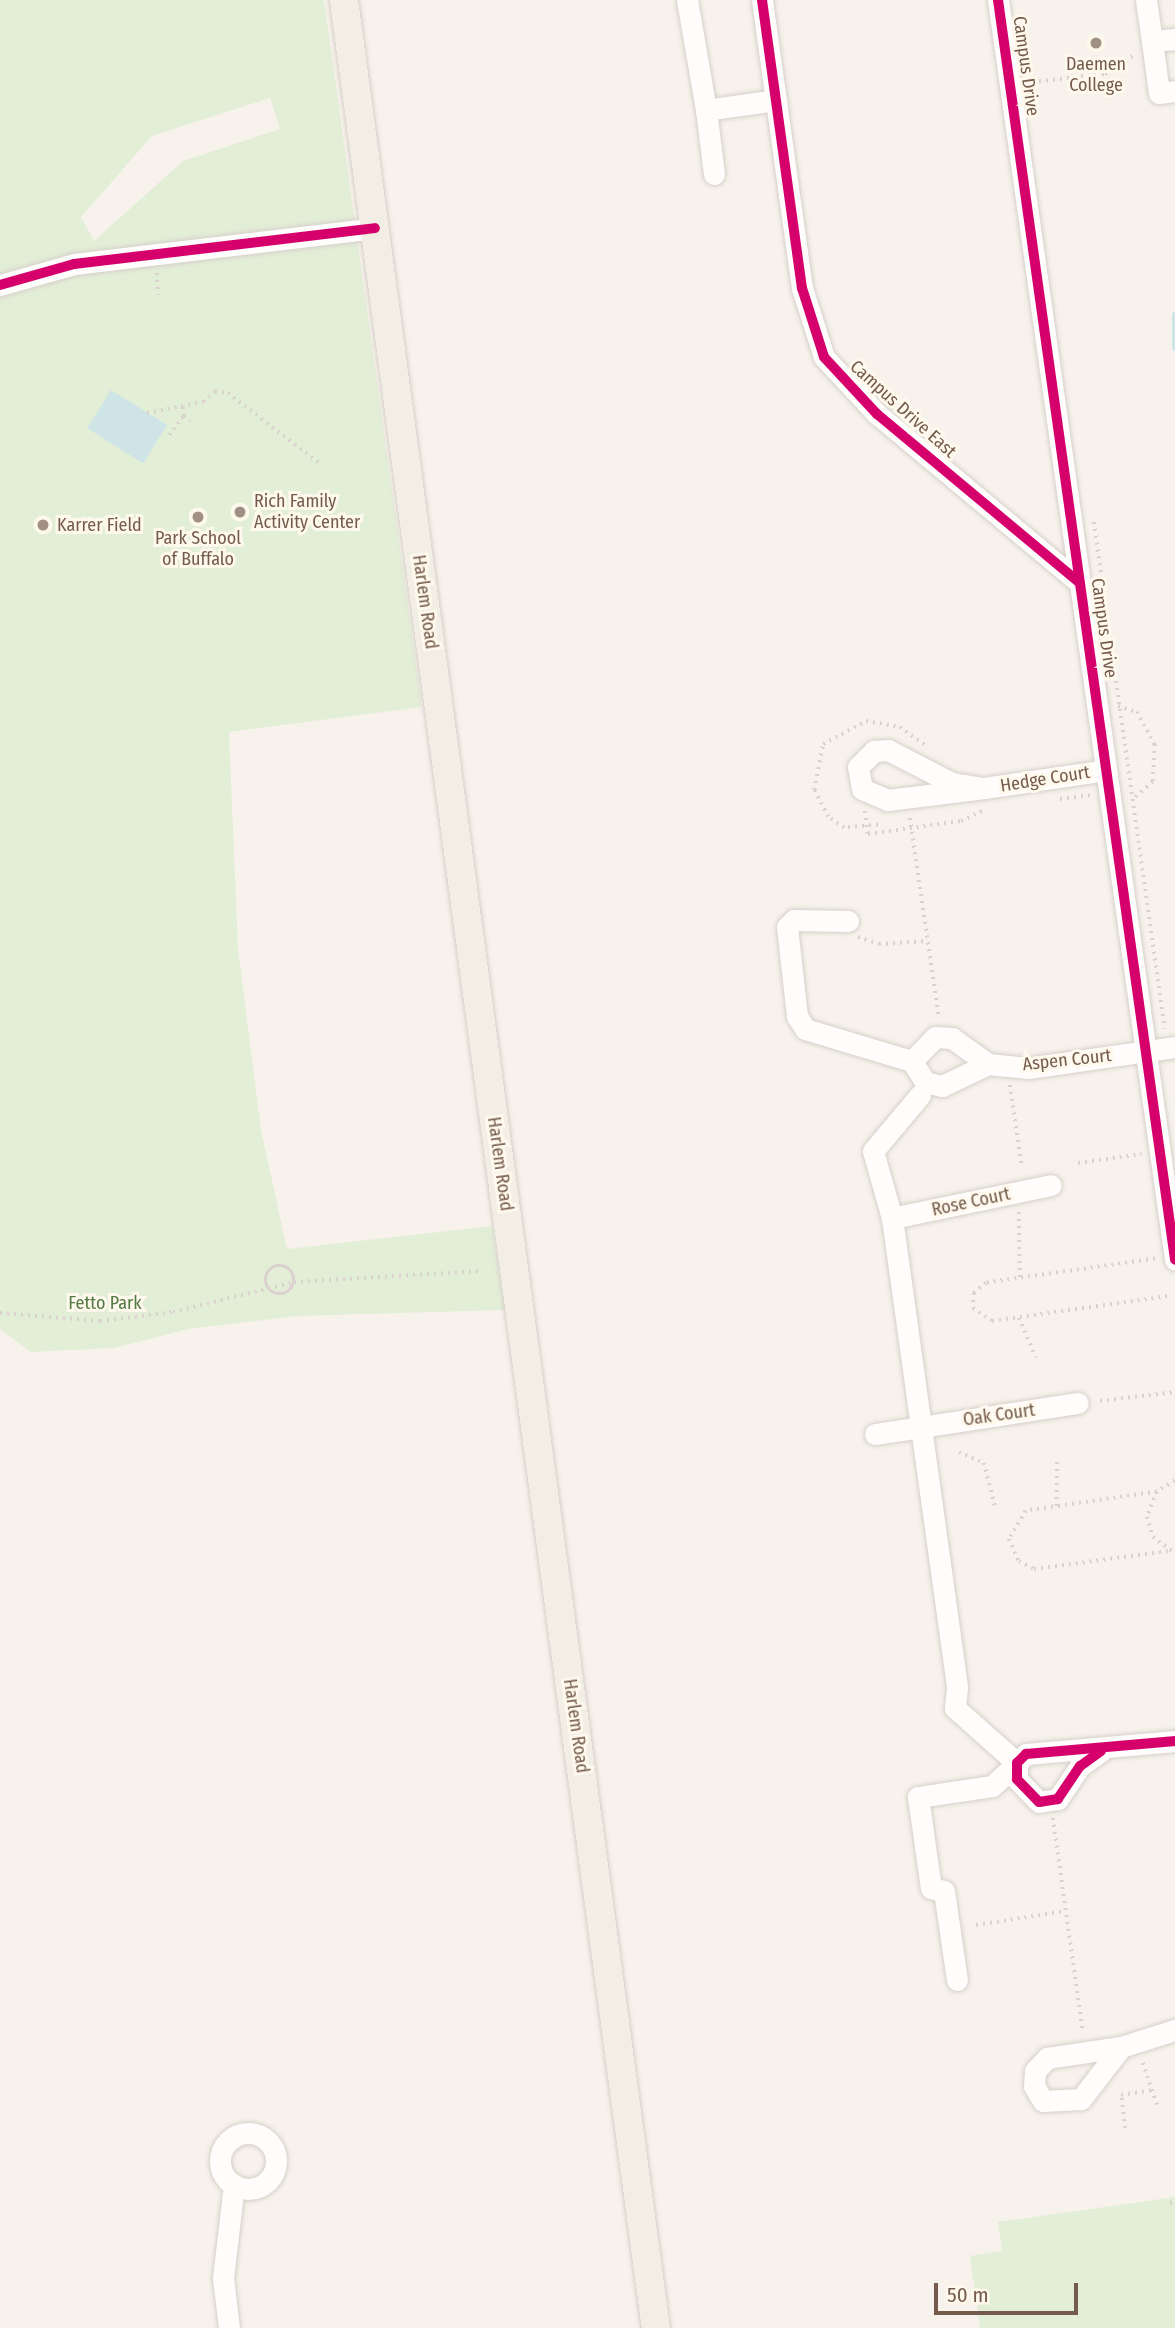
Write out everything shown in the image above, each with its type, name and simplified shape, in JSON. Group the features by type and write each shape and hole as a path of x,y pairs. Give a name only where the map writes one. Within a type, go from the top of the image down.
{"main road":[{"name":"Harlem Road","path":"344,0 656,2328"}],"street":[{"path":"687,0 706,110 713,174"},
{"name":"Campus Drive East","path":"762,0 803,299 824,357 877,414 1080,583"},
{"name":"Campus Drive","path":"999,0 1146,1051 1168,1259"},
{"path":"1146,0 1159,93 1175,91"},
{"path":"1152,41 1175,38"},
{"path":"706,110 776,100"},
{"path":"0,285 74,264 375,228"},
{"name":"Hedge Court","path":"984,788 952,783 888,750 874,751 858,767 862,789 888,800 984,788 1106,770"},
{"path":"852,929 794,920 787,927 797,1016 805,1029 912,1060 925,1082 942,1086 988,1064 953,1038 935,1037 912,1060"},
{"name":"Aspen Court","path":"988,1064 1028,1068 1146,1051 1170,1041"},
{"path":"920,1095 873,1151 892,1218 957,1688 955,1708 1017,1763 1026,1794 1048,1800 1058,1799 1080,1766 1101,1751"},
{"name":"Rose Court","path":"892,1218 1051,1185"},
{"name":"Oak Court","path":"875,1434 1078,1404"},
{"path":"957,1980 944,1891 931,1888 918,1797 992,1786 1017,1763 1049,1751 1101,1751 1175,1741"},
{"path":"1121,2047 1175,2030"},
{"path":"229,2328 223,2278 234,2185"}],"path":[{"path":"1032,82 1105,74 1135,54"},
{"path":"1120,60 1120,66"},
{"path":"147,413 203,402 215,391 228,393 322,465"},
{"path":"182,406 184,416 190,421"},
{"path":"169,435 184,416"},
{"path":"1094,522 1170,1041"},
{"path":"1113,706 1120,705 1137,712 1155,744 1153,782 1133,800 1127,801"},
{"path":"1051,800 1091,795 1093,808"},
{"path":"865,810 868,834 912,828 998,807"},
{"path":"910,818 940,1020"},
{"path":"852,929 878,944 928,941"},
{"path":"1010,1080 1022,1166"},
{"path":"1077,1163 1147,1153"},
{"path":"1019,1212 1020,1278"},
{"path":"1168,1259 986,1283 972,1300 984,1320 1168,1296"},
{"path":"270,1289 267,1276 276,1267 289,1270 294,1282"},
{"path":"0,1313 100,1321 270,1289 294,1282 480,1271"},
{"path":"1019,1317 1036,1357"},
{"path":"1100,1401 1174,1392"},
{"path":"959,1452 984,1463 996,1510"},
{"path":"1056,1506 1057,1459"},
{"path":"1175,1481 1157,1492 1026,1511 1012,1528 1011,1551 1025,1566 1049,1569 1168,1551 1175,1553"},
{"path":"1157,1492 1149,1528 1168,1551"},
{"path":"1052,1815 1084,2037"},
{"path":"976,1925 1066,1911"},
{"path":"1143,2063 1158,2107"},
{"path":"1125,2128 1121,2095 1153,2090"}],"green space":[{"name":"Park School of Buffalo","path":"0,0 324,0 422,707 229,732 238,949 261,1130 287,1249 492,1226 505,1310 297,1316 188,1329 114,1348 31,1352 0,1329","holes":["270,98 280,129 183,161 94,241 81,217 152,136"]},
{"path":"1175,2197 1175,2328 980,2328 970,2256 1002,2251 998,2222"}],"shaded area":[{"path":"111,390 167,425 143,463 87,428"}],"waterway":[{"path":"1175,315 1175,348"}],"cycle path":[{"path":"762,0 802,288 824,357 877,414 1080,583"},
{"path":"998,0 1175,1260"},
{"path":"0,285 74,264 375,228"},
{"path":"1101,1751 1080,1766 1058,1799 1039,1802 1017,1779 1017,1763 1026,1754 1175,1741"}],"place":[{"name":"Daemen College","path":"1096,43"},
{"name":"Rich Family Activity Center","path":"240,512"},
{"name":"Park School of Buffalo","path":"198,517"},
{"name":"Karrer Field","path":"43,525"}],"park label":[{"name":"Fetto Park","path":"105,1303"}]}
